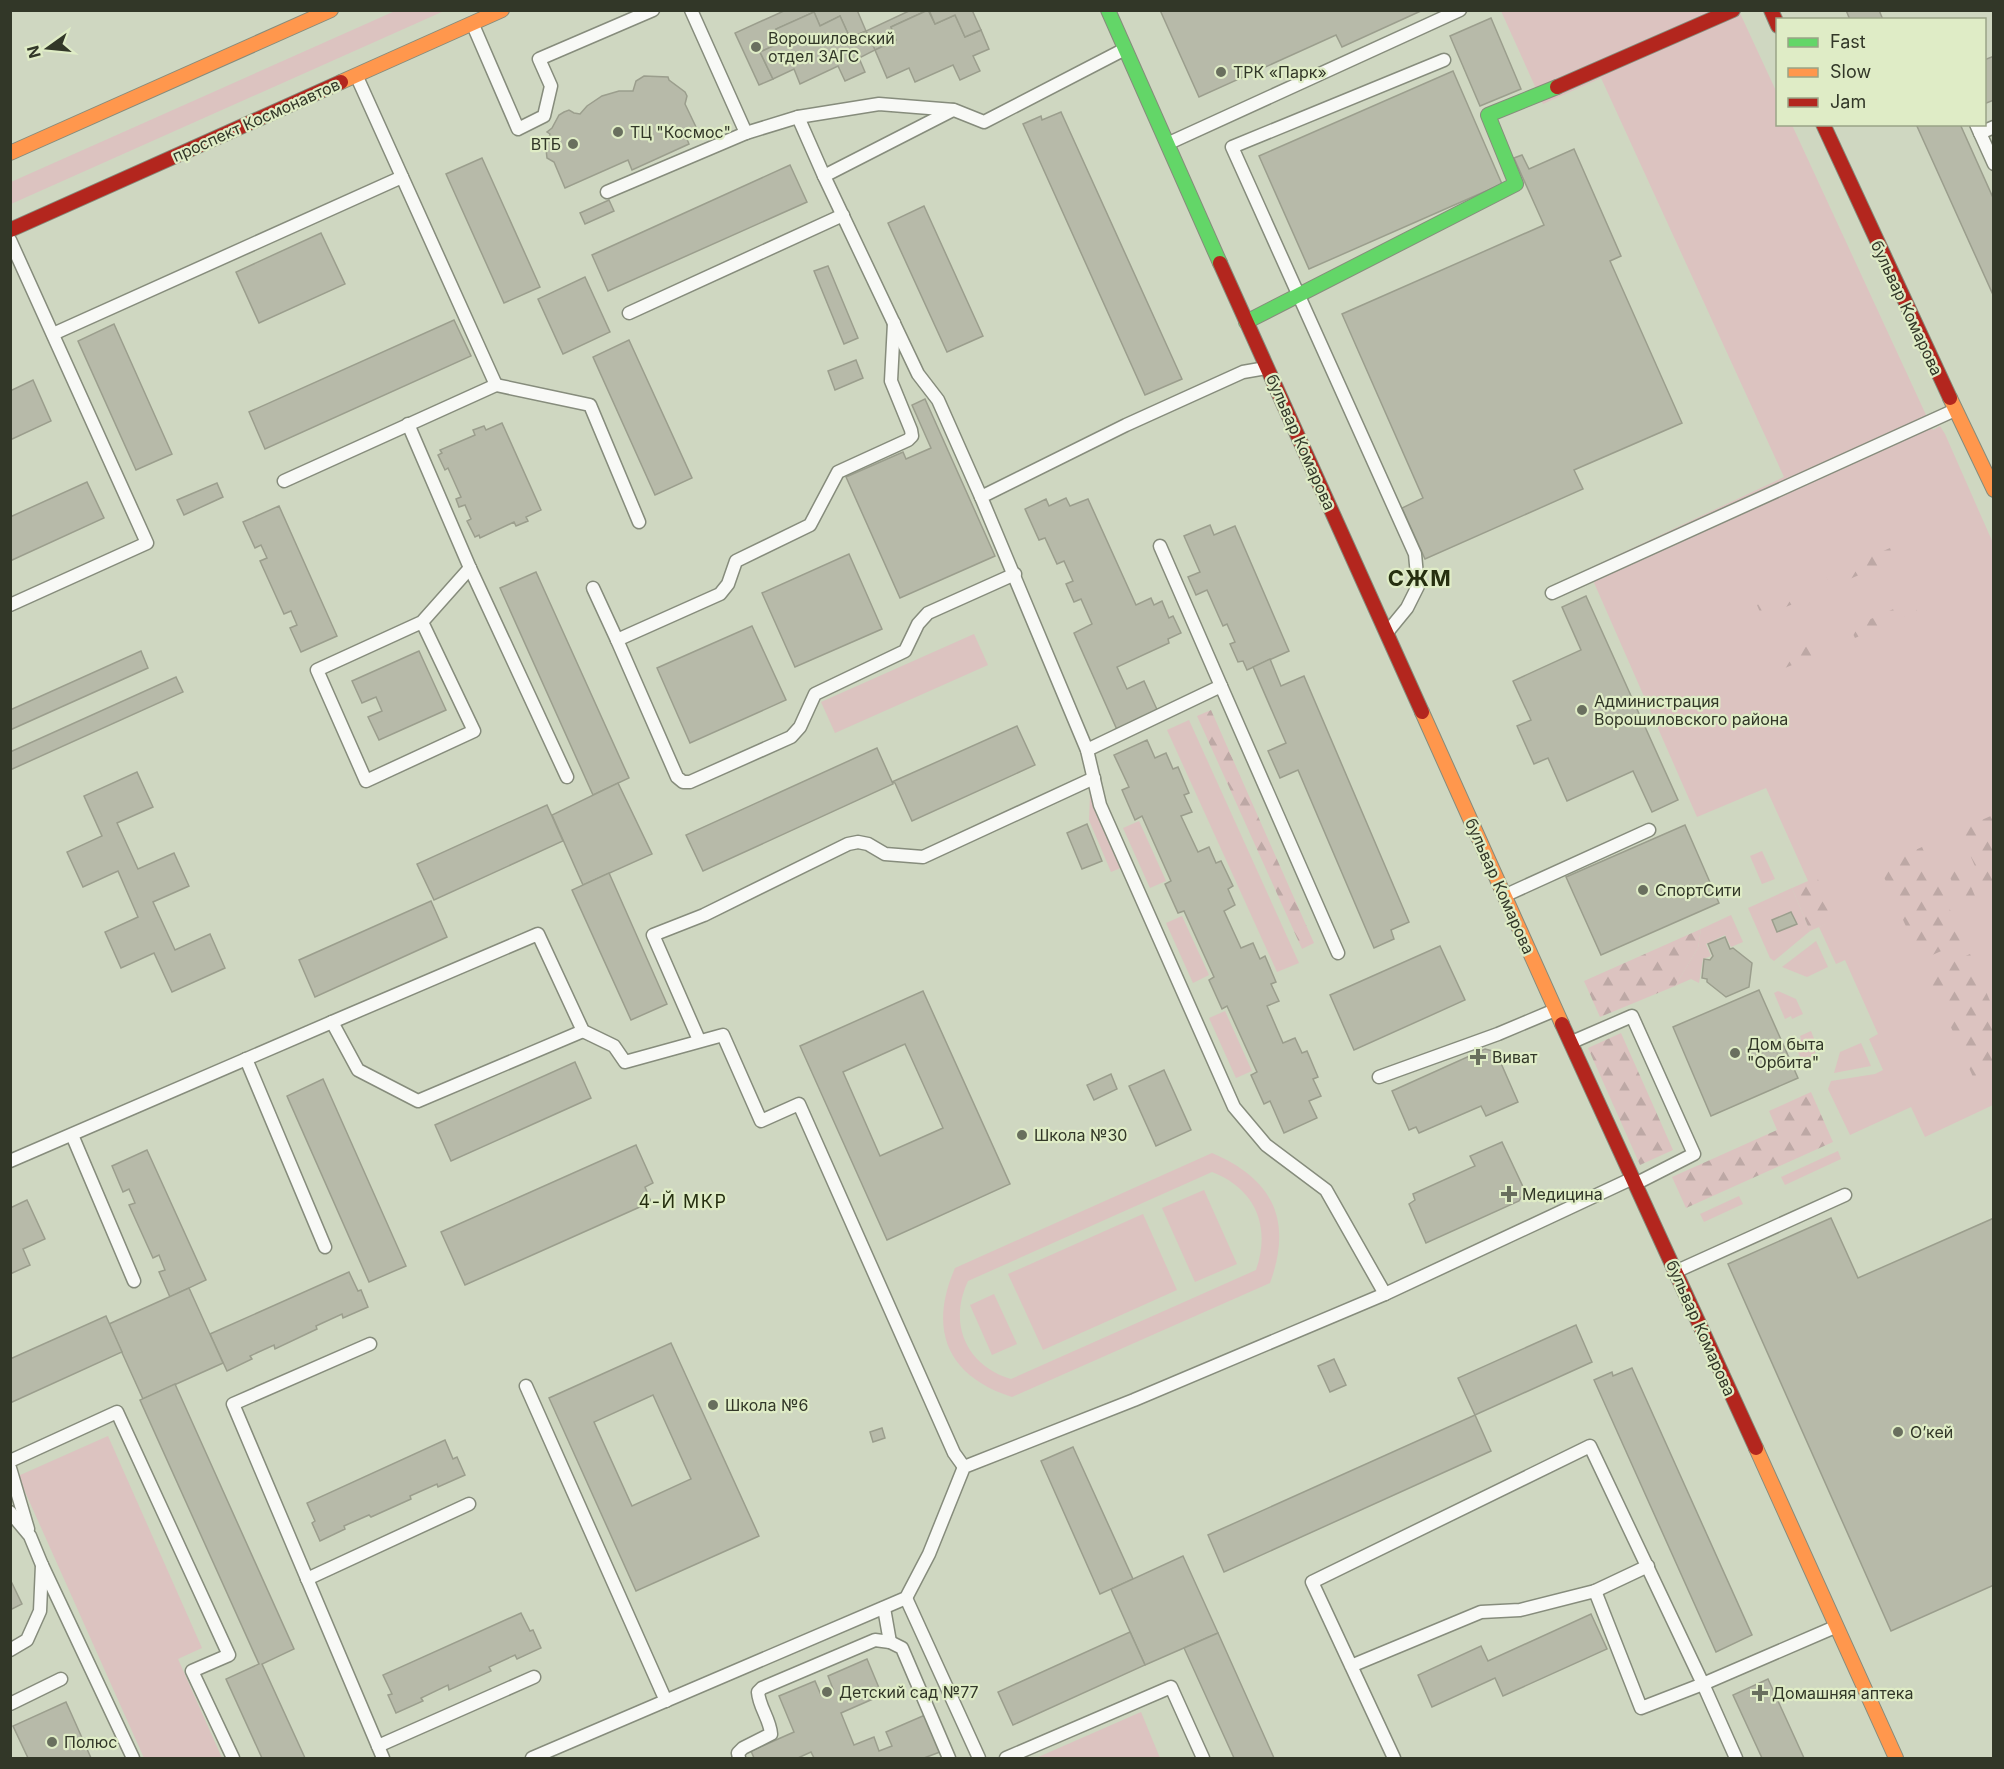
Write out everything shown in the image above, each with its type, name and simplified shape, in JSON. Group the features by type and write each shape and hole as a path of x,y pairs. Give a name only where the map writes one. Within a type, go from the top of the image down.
{"street":[{"name":"проспект Космонавтов","path":"10,230 502,10"},
{"name":"бульвар Комарова","path":"1108,10 1504,896 1896,1758"},
{"path":"1246,322 1516,184 1488,115 1604,68 1733,10"},
{"path":"10,153 330,11"},
{"name":"бульвар Комарова","path":"1824,126 1955,410 1988,461 1994,490"}],"lane":[{"path":"473,24 518,129 544,116 551,86 539,59 653,10"},
{"path":"691,10 746,133"},
{"path":"1167,144 1460,10"},
{"path":"607,192 746,133 798,117 879,104 954,110 984,122 1126,49"},
{"path":"1386,633 1407,608 1418,586 1415,554 1232,147 1444,60"},
{"path":"357,76 496,385"},
{"path":"824,176 954,110"},
{"path":"798,117 918,374 938,400 981,496 995,542 1015,574 1087,750 1100,805 1234,1107 1266,1145 1326,1190 1385,1294"},
{"path":"1994,127 1978,129 1994,164"},
{"path":"53,334 402,177"},
{"path":"629,313 843,215"},
{"path":"10,240 147,543 10,605"},
{"path":"617,640 720,594 728,584 736,561 810,525 838,472 908,440 912,436 891,381 894,323"},
{"path":"981,496 1126,425 1243,372 1267,367"},
{"path":"284,481 496,385 590,405 639,522"},
{"path":"1552,593 1955,410"},
{"path":"408,424 470,568 567,777"},
{"path":"1160,546 1338,953"},
{"path":"422,622 474,731 366,781 317,670 422,622 470,568"},
{"path":"593,588 677,777 683,783 690,782 791,737 800,726 814,694 905,651 918,624 928,613 1015,574"},
{"path":"1087,750 1221,686"},
{"path":"699,1040 653,935 704,915 848,844 858,842 868,844 885,854 924,857 1094,778"},
{"path":"1504,896 1650,830"},
{"path":"10,1161 538,934 583,1031 614,1046 626,1062 723,1035 761,1121 799,1104 954,1452 964,1467"},
{"path":"1379,1077 1556,1010"},
{"path":"532,1758 906,1598 929,1554 964,1467 1134,1401 1385,1294 1694,1154 1632,1016 1571,1043"},
{"path":"332,1022 358,1070 418,1101 583,1031"},
{"path":"246,1059 325,1247"},
{"path":"72,1135 134,1281"},
{"path":"1676,1271 1845,1195"},
{"path":"370,1344 233,1404 383,1758"},
{"path":"526,1386 666,1701"},
{"path":"10,1461 117,1412 229,1654 192,1671 233,1758"},
{"path":"1394,1758 1312,1582 1590,1446 1736,1758"},
{"path":"10,1468 30,1536 42,1565 133,1758"},
{"path":"307,1579 469,1504"},
{"path":"10,1512 30,1536"},
{"path":"10,1650 27,1640 40,1611 42,1565"},
{"path":"1351,1666 1481,1612 1520,1610 1595,1591 1648,1566"},
{"path":"1595,1591 1641,1708 1836,1626"},
{"path":"906,1598 979,1758"},
{"path":"884,1608 890,1642"},
{"path":"739,1758 738,1753 742,1748 771,1734 758,1698 758,1692 762,1688 875,1640 890,1642 903,1648 949,1758"},
{"path":"378,1746 534,1677"},
{"path":"10,1704 61,1679"},
{"path":"1006,1758 1171,1687 1203,1758"}],"green space":[{"path":"395,11 444,11 11,204 11,182"},
{"path":"1501,11 1739,11 1776,91 1776,126 1792,126 1933,430 1940,426 1945,434 1993,543 1993,1105 1925,1137 1911,1107 1850,1135 1828,1089 1831,1081 1875,1074 1883,1070 1869,1039 1878,1034 1845,960 1836,964 1819,927 1827,923 1766,788 1697,817 1588,569 1784,477 1601,78 1543,104"},
{"path":"1890,548 1894,560 1831,587 1826,576"},
{"path":"1788,592 1793,604 1762,617 1757,605"},
{"path":"1912,601 1917,611 1855,638 1850,628"},
{"path":"974,634 988,665 835,733 821,702"},
{"path":"1812,644 1816,655 1785,668 1780,658"},
{"path":"1211,710 1314,943 1302,949 1197,716"},
{"path":"1189,720 1299,963 1277,972 1167,730"},
{"path":"1090,794 1123,867 1111,872 1089,820"},
{"path":"1993,815 1993,907 1959,830"},
{"path":"1139,821 1166,881 1150,888 1123,828"},
{"path":"1922,847 1964,941 1921,960 1879,866"},
{"path":"1762,851 1775,879 1762,884 1750,856"},
{"path":"1962,865 1975,896 1961,902 1947,871"},
{"path":"1817,877 1835,920 1810,931 1792,888"},
{"path":"1792,888 1810,931 1774,961 1770,958 1748,908"},
{"path":"1731,915 1743,942 1731,947 1725,935 1706,944 1711,956 1703,959 1699,983 1691,979 1675,986 1698,948 1701,929"},
{"path":"1182,916 1209,975 1193,983 1166,923"},
{"path":"1701,929 1698,948 1675,986 1600,1017 1584,981"},
{"path":"1816,941 1828,967 1807,977 1782,967"},
{"path":"1970,954 1993,1008 1993,1068 1973,1077 1927,973"},
{"path":"1778,991 1796,999 1803,1014 1792,1019 1791,1016 1785,1019 1774,993"},
{"path":"1225,1011 1252,1071 1236,1078 1209,1018"},
{"path":"1811,1031 1817,1046 1812,1064 1804,1067 1794,1042"},
{"path":"1621,1033 1673,1150 1640,1165 1588,1048"},
{"path":"1861,1043 1871,1066 1834,1073 1840,1052"},
{"path":"1811,1092 1833,1142 1686,1208 1672,1177 1777,1130 1769,1111"},
{"path":"1838,1151 1841,1159 1785,1185 1781,1177"},
{"path":"1212,1153 1233,1163 1250,1175 1263,1189 1278,1221 1277,1260 1270,1283 1012,1397 972,1377 958,1363 949,1348 944,1331 943,1311 955,1268","holes":["1212,1172 1240,1188 1256,1211 1262,1239 1256,1270 1011,1379 995,1373 972,1353 965,1341 960,1312 962,1297 968,1281"]},
{"path":"1204,1190 1237,1264 1195,1282 1162,1208"},
{"path":"1739,1196 1743,1204 1704,1222 1700,1214"},
{"path":"1143,1214 1177,1290 1043,1350 1008,1274"},
{"path":"994,1294 1017,1344 992,1355 970,1305"},
{"path":"108,1436 202,1648 178,1659 222,1758 144,1758 18,1476"},
{"path":"1141,1712 1160,1758 1036,1758"}],"building":[{"name":"Ворошиловский отдел ЗАГС","path":"786,10 857,10 866,31 850,38 840,16 820,26 814,12 776,29 782,42 760,52 773,79 759,85 735,33"},
{"path":"911,10 928,10 891,27 896,40 875,50 866,31"},
{"path":"928,10 935,24 955,15 965,37 981,30 989,49 973,56 980,71 960,80 953,65 915,82 909,68 887,78 875,50 896,40 891,27"},
{"path":"929,10 972,10 981,30 965,37 955,15 935,24"},
{"name":"ТРК «Парк»","path":"1160,10 1423,10 1342,47 1336,35 1199,97"},
{"path":"1846,10 1879,10 1882,18 1849,18"},
{"path":"814,12 820,26 840,16 850,38 866,31 875,50 859,58 865,72 845,81 838,66 800,84 794,69 773,79 760,52 782,42 776,29"},
{"path":"1491,18 1521,89 1480,106 1450,36"},
{"path":"1994,56 1994,100 1986,103 1986,59"},
{"path":"1453,71 1502,184 1309,269 1259,156"},
{"name":"ТЦ \"Космос\"","path":"644,76 668,77 685,92 687,96 685,104 697,129 685,134 689,144 632,170 628,160 565,188 554,162 547,158 546,149 550,134 547,132 559,115 564,112 569,110 580,114 602,96 619,91 633,91 636,81"},
{"path":"1061,112 1182,379 1145,395 1023,124 1041,116 1042,120"},
{"path":"1917,126 1961,126 1994,200 1994,297"},
{"path":"1574,149 1621,256 1610,261 1682,423 1574,470 1583,489 1425,559 1402,508 1423,498 1342,314 1544,225 1514,158 1522,155 1529,169"},
{"path":"482,158 540,287 504,303 446,174"},
{"path":"790,165 807,202 608,291 592,255"},
{"path":"609,200 614,211 585,224 580,213"},
{"path":"924,206 983,336 947,352 888,223"},
{"path":"321,233 345,284 259,323 236,272"},
{"path":"828,266 858,338 844,344 814,271"},
{"path":"585,277 610,332 563,354 538,299"},
{"path":"454,320 471,356 265,449 249,412"},
{"path":"114,324 172,454 136,470 78,341"},
{"path":"629,340 692,478 655,495 593,357"},
{"path":"856,360 863,378 835,390 828,371"},
{"path":"33,380 51,421 10,440 10,391"},
{"path":"925,399 995,556 900,598 846,477 903,452 906,459 931,448 912,405"},
{"path":"502,423 541,510 526,517 528,521 516,526 514,522 480,538 479,535 475,537 467,521 471,519 465,505 459,507 456,499 461,497 448,468 445,470 438,455 442,453 440,450 475,435 473,430 484,426 486,430"},
{"path":"87,482 104,518 10,561 10,517"},
{"path":"217,483 223,497 184,515 177,500"},
{"path":"1066,498 1070,506 1088,499 1136,605 1151,598 1154,605 1162,601 1169,618 1173,616 1181,633 1168,639 1169,643 1117,667 1127,689 1144,681 1159,714 1118,732 1074,633 1092,624 1081,599 1074,602 1066,584 1073,581 1064,561 1057,564 1045,538 1039,540 1025,509 1046,499 1049,506"},
{"path":"279,506 337,636 301,652 290,628 297,625 291,611 284,614 260,561 267,558 261,545 255,548 243,522"},
{"path":"1210,525 1214,535 1235,526 1289,651 1247,670 1243,661 1238,662 1230,644 1235,642 1227,624 1223,626 1207,590 1196,595 1188,577 1200,572 1184,536"},
{"path":"849,554 882,629 795,667 762,593"},
{"path":"536,572 629,778 593,795 500,588"},
{"name":"Администрация Ворошиловского района","path":"1586,596 1678,800 1652,812 1633,771 1567,801 1548,758 1534,764 1517,726 1531,720 1513,681 1581,650 1562,607"},
{"path":"752,626 786,700 690,743 657,668"},
{"path":"141,651 148,668 10,730 10,710"},
{"path":"419,651 446,710 379,740 368,717 382,711 376,697 362,703 352,681"},
{"path":"1270,659 1281,686 1304,676 1409,922 1391,930 1394,939 1374,948 1298,770 1280,778 1268,751 1286,743 1253,667"},
{"path":"176,677 183,692 10,770 10,752"},
{"path":"1017,726 1035,765 912,821 895,783 892,782"},
{"path":"1147,740 1155,758 1166,753 1173,769 1178,767 1189,793 1184,795 1192,812 1181,816 1198,852 1209,847 1216,863 1221,861 1233,886 1228,889 1235,905 1224,911 1241,948 1253,943 1260,959 1265,956 1276,982 1271,984 1279,1001 1267,1006 1283,1043 1295,1038 1302,1053 1307,1051 1318,1077 1313,1079 1321,1096 1309,1101 1317,1118 1284,1133 1270,1101 1264,1104 1251,1075 1257,1072 1227,1006 1222,1009 1209,980 1214,977 1184,911 1178,913 1165,884 1171,881 1142,816 1135,820 1122,790 1129,787 1114,755"},
{"path":"877,748 893,784 703,871 686,835"},
{"path":"137,772 153,807 117,823 138,869 174,853 189,886 153,902 175,950 210,934 225,968 172,992 154,953 121,968 105,932 138,917 118,871 83,887 67,852 102,836 84,796"},
{"path":"618,783 652,854 583,885 552,815"},
{"path":"547,805 563,841 434,900 417,864"},
{"path":"1087,824 1102,861 1082,869 1067,833"},
{"name":"СпортСити","path":"1685,825 1719,903 1601,955 1566,877"},
{"path":"609,873 667,1004 631,1020 572,890"},
{"path":"431,901 447,937 315,997 299,960"},
{"path":"1791,912 1797,924 1777,932 1772,920"},
{"path":"1725,937 1730,949 1733,948 1752,963 1749,987 1726,997 1707,982 1707,979 1702,978 1704,959 1710,960 1713,956 1708,944"},
{"path":"1440,946 1465,1000 1354,1050 1330,995"},
{"name":"Дом быта \"Орбита\"","path":"1759,990 1798,1078 1711,1116 1673,1027"},
{"path":"923,991 1010,1184 887,1240 800,1046","holes":["905,1044 943,1128 880,1156 843,1072"]},
{"path":"1485,1049 1496,1052 1518,1102 1486,1116 1481,1106 1419,1133 1416,1127 1409,1130 1392,1091"},
{"path":"575,1062 591,1098 451,1161 435,1125"},
{"path":"1164,1070 1191,1130 1156,1146 1129,1086"},
{"path":"1111,1074 1117,1089 1094,1100 1087,1085"},
{"path":"323,1079 406,1266 369,1282 287,1096"},
{"path":"1502,1142 1525,1191 1519,1201 1426,1243 1409,1204 1415,1200 1413,1194 1475,1166 1470,1156"},
{"path":"636,1145 653,1183 645,1187 651,1202 465,1285 441,1232"},
{"path":"147,1150 206,1280 170,1297 159,1272 165,1270 159,1255 153,1258 129,1205 135,1203 129,1189 123,1192 112,1166"},
{"path":"27,1200 45,1239 23,1249 30,1265 10,1274 10,1208"},
{"name":"О’кей","path":"1831,1218 1858,1278 1994,1218 1994,1585 1891,1631 1728,1264"},
{"path":"349,1272 358,1291 361,1290 368,1307 343,1318 342,1314 275,1349 274,1345 250,1356 252,1359 227,1371 210,1334"},
{"path":"189,1288 223,1363 143,1399 109,1324"},
{"path":"106,1316 122,1352 10,1403 10,1359"},
{"path":"1576,1325 1592,1362 1475,1415 1458,1378"},
{"path":"671,1343 759,1536 636,1591 549,1398","holes":["653,1395 691,1479 632,1506 594,1422"]},
{"path":"1334,1359 1346,1385 1330,1392 1318,1366"},
{"path":"1632,1368 1752,1635 1716,1652 1594,1380 1612,1372 1613,1376"},
{"path":"175,1384 294,1649 262,1664 305,1758 262,1758 226,1679 259,1664 140,1400"},
{"path":"1475,1415 1491,1451 1224,1572 1208,1535"},
{"path":"882,1428 885,1438 873,1442 870,1432"},
{"path":"445,1440 453,1459 457,1457 465,1475 438,1487 437,1484 410,1496 411,1499 344,1526 345,1529 320,1541 307,1503"},
{"path":"1073,1447 1133,1579 1100,1594 1041,1461"},
{"path":"1183,1556 1218,1633 1145,1665 1111,1589"},
{"path":"10,1579 22,1604 10,1610"},
{"path":"521,1613 530,1631 533,1630 541,1648 517,1659 515,1655 489,1667 491,1671 449,1690 448,1685 421,1698 423,1701 396,1713 388,1695 392,1694 383,1675"},
{"path":"1591,1614 1607,1649 1503,1696 1495,1678 1432,1707 1418,1675 1481,1646 1488,1661"},
{"path":"1130,1632 1145,1665 1013,1725 998,1692"},
{"path":"1218,1633 1274,1758 1234,1758 1184,1648"},
{"path":"867,1659 882,1695 841,1713 854,1745 874,1737 879,1751 892,1746 886,1732 925,1715 940,1752 924,1758 814,1758 811,1752 798,1758 754,1758 751,1751 794,1732 779,1696 815,1681 821,1695 833,1689 828,1676"},
{"path":"1768,1679 1804,1758 1762,1758 1733,1695"},
{"name":"Полюс","path":"66,1702 91,1758 28,1758 13,1726"}],"traffic: fast":[{"path":"1108,10 1220,263"},
{"path":"1246,322 1516,184 1488,115 1557,87"}],"traffic: slow":[{"path":"10,153 331,10"},
{"path":"341,82 502,10"},
{"path":"1950,398 1994,490"},
{"path":"1422,712 1562,1024"},
{"path":"1756,1448 1896,1758"}],"traffic: jam":[{"path":"1557,87 1733,10"},
{"path":"1771,10 1776,21"},
{"path":"10,230 341,82"},
{"path":"1824,126 1950,398"},
{"path":"1220,263 1422,712"},
{"path":"1562,1024 1756,1448"}],"place":[{"name":"Ворошиловский отдел ЗАГС","path":"756,47"},
{"name":"ТРК «Парк»","path":"1221,72"},
{"name":"ТЦ \"Космос\"","path":"618,132"},
{"name":"ВТБ","path":"573,144"},
{"name":"Администрация Ворошиловского района","path":"1582,710"},
{"name":"СпортСити","path":"1643,890"},
{"name":"Дом быта \"Орбита\"","path":"1735,1053"},
{"name":"Виват","path":"1478,1057"},
{"name":"Школа №30","path":"1022,1135"},
{"name":"Медицина","path":"1509,1194"},
{"name":"Школа №6","path":"713,1405"},
{"name":"О’кей","path":"1898,1432"},
{"name":"Детский сад №77","path":"827,1692"},
{"name":"Домашняя аптека","path":"1760,1693"},
{"name":"Полюс","path":"52,1742"}],"district":[{"name":"СЖМ","path":"1420,578"},
{"name":"4-Й МКР","path":"683,1201"}]}
